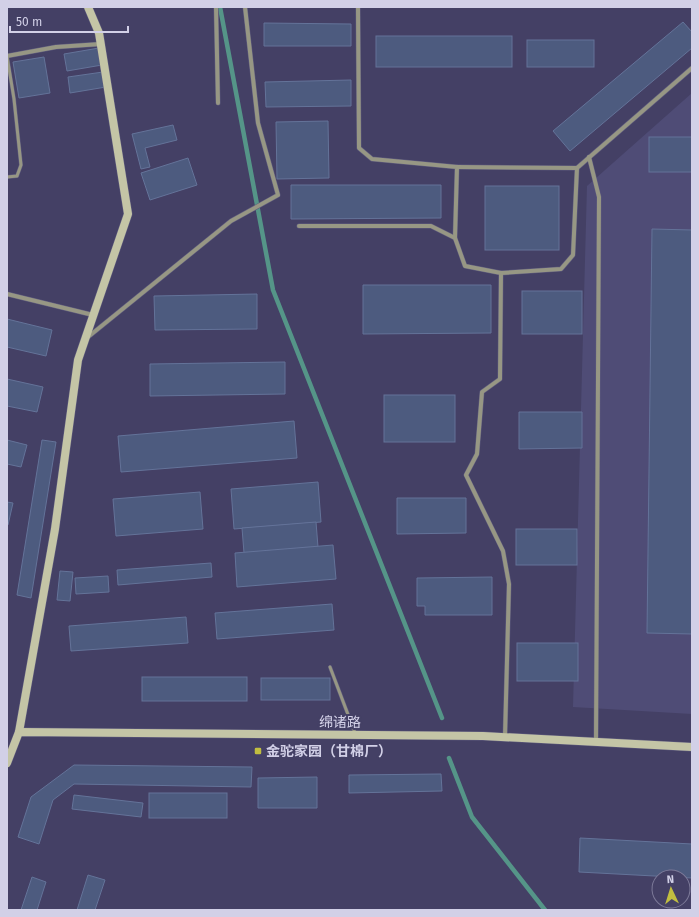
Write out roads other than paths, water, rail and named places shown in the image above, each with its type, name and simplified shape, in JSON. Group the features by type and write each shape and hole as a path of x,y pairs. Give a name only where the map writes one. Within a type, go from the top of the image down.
{"street":[{"path":"7,763 20,732 55,529 78,360 128,214 99,33 88,7"},
{"path":"216,7 218,103"},
{"path":"85,339 231,222 278,196 258,123 245,7"},
{"path":"358,7 359,148 372,159 457,167 577,168 692,68"},
{"path":"7,56 56,47 101,44"},
{"path":"589,157 599,197 596,742"},
{"path":"457,167 455,238 465,266 501,273 561,269 573,255 577,168"},
{"path":"299,226 431,226 455,238"},
{"path":"501,273 500,379 482,392 477,454 466,475 502,551 509,584 504,738"},
{"path":"7,294 93,315"},
{"name":"绵诸路","path":"20,732 483,736 692,747"}],"lane":[{"path":"7,56 14,99 21,165 17,176 7,177"},
{"path":"330,667 356,735"}],"waterway":[{"path":"220,7 273,290 442,718"},
{"path":"449,758 472,817 545,910"}],"place":[{"name":"金驼家园（甘棉厂）","path":"258,751"}]}
